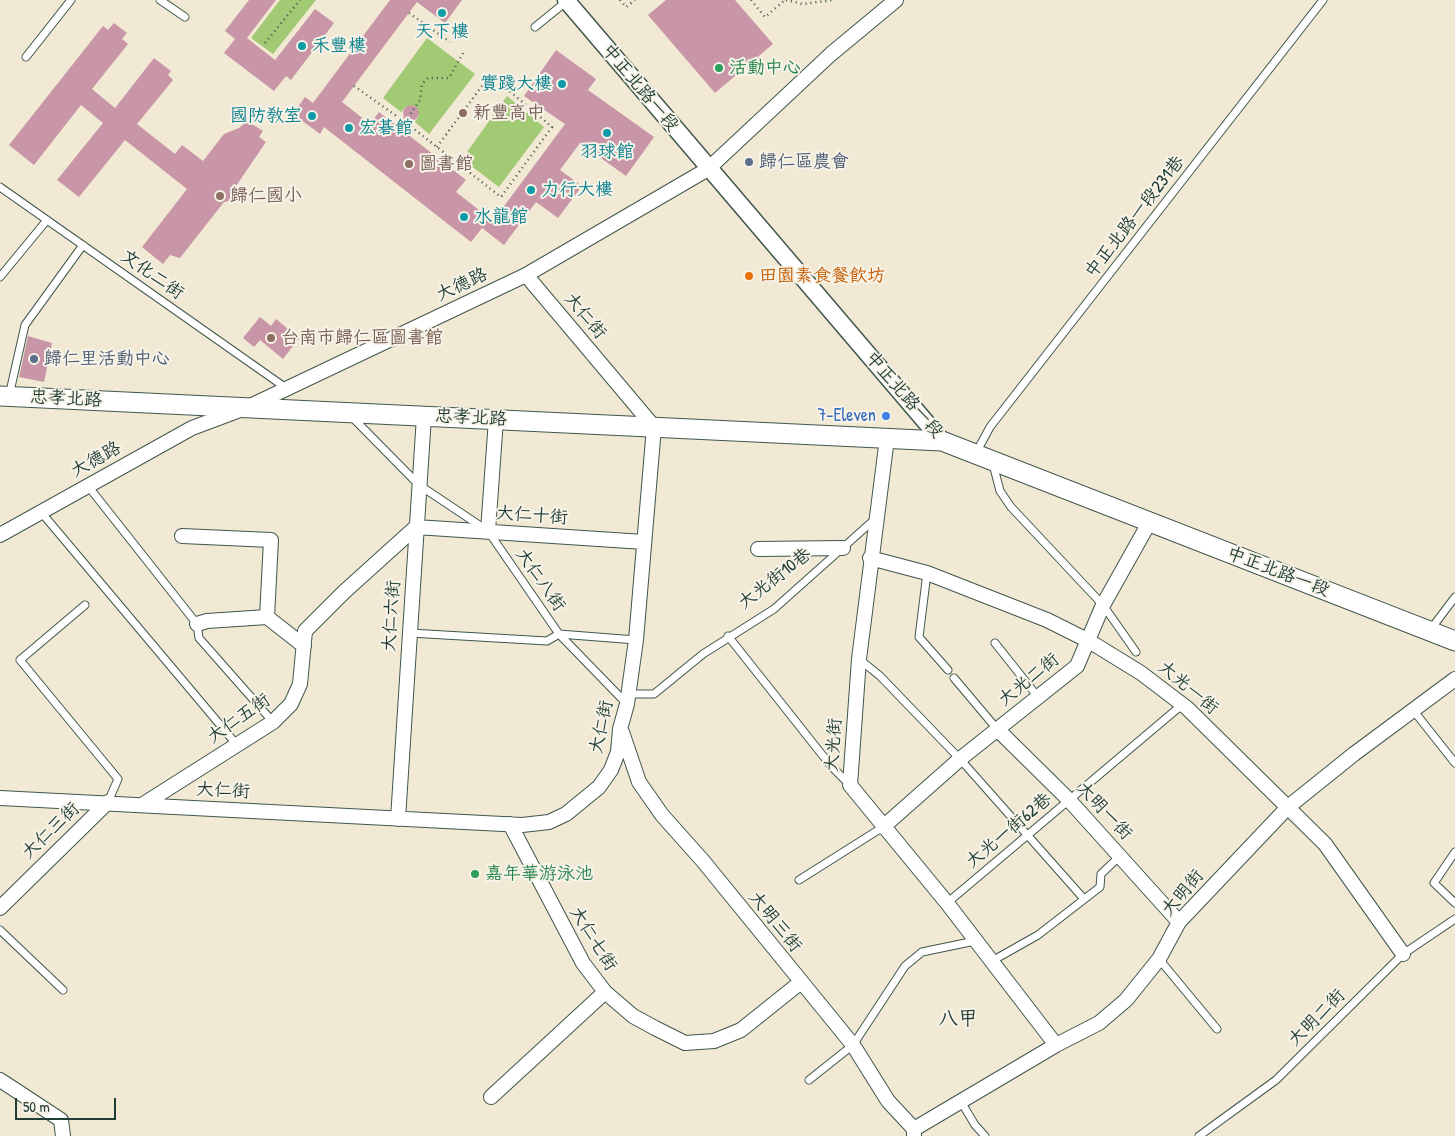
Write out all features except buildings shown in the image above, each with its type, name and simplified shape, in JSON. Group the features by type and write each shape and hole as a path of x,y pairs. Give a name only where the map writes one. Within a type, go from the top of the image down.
{"main road":[{"name":"忠孝北路","path":"4,396 942,441"},
{"name":"中正北路一段","path":"942,441 993,463 1455,641"}],"street":[{"name":"大德路","path":"0,535 192,428 248,408 526,275 708,169 831,54 896,0"},
{"name":"中正北路一段","path":"566,1 942,441"},
{"name":"大仁街","path":"0,798 108,802 522,825 549,822 566,814 599,787 611,770 618,752 620,729 627,699 636,640 654,427 526,275"},
{"name":"大仁六街","path":"398,819 424,416"},
{"path":"488,532 496,419"},
{"name":"大光街","path":"887,438 870,558 859,659 850,785 947,903 1056,1044"},
{"name":"大光二街","path":"883,827 960,759 1077,666 1104,605 1149,523"},
{"name":"大仁十街","path":"416,527 644,542"},
{"name":"大仁五街","path":"142,805 273,722 291,704 297,691 305,631 344,592 416,527"},
{"path":"182,536 271,540 267,617"},
{"name":"大光街10巷","path":"758,549 843,548"},
{"name":"大光一街","path":"870,558 927,572 1047,620 1088,641 1141,673 1183,704 1325,844 1403,954"},
{"path":"196,624 207,621 267,617 304,646"},
{"name":"大明街","path":"914,1133 960,1100 1056,1044 1099,1023 1126,1000 1159,960 1179,922 1288,807 1455,679"},
{"name":"大明三街","path":"620,729 639,782 662,815 703,861 853,1045 884,1095 914,1133"},
{"name":"大明一街","path":"997,730 1069,800 1179,922"},
{"name":"大仁三街","path":"0,908 108,802"},
{"name":"大仁七街","path":"510,824 583,963 605,992 633,1016 685,1043 714,1041 741,1030 801,982"},
{"name":"大仁七街","path":"490,1097 605,992"},
{"path":"0,1080 61,1120 63,1136"}],"lane":[{"path":"26,57 71,0"},
{"path":"160,0 185,17"},
{"name":"中正北路一段231巷","path":"975,455 990,427 1323,0"},
{"path":"534,27 566,1"},
{"name":"文化二街","path":"0,187 287,388"},
{"path":"0,277 47,220"},
{"path":"4,396 25,325 83,246"},
{"name":"大仁八街","path":"348,414 419,485 488,532 559,634 627,699"},
{"path":"993,463 1000,491 1011,507 1104,605 1136,652"},
{"path":"88,486 196,624 200,638 273,722"},
{"path":"41,512 237,745"},
{"name":"大光街10巷","path":"627,699 654,694 728,636 774,609 876,519"},
{"path":"927,572 919,636 948,670"},
{"path":"1429,631 1455,597"},
{"path":"85,605 20,660 118,779 108,802"},
{"path":"410,632 547,641 559,634 636,640"},
{"path":"728,636 831,766 850,785"},
{"path":"995,643 1038,697"},
{"path":"859,659 880,676 960,759 1084,899"},
{"path":"954,678 997,730"},
{"name":"大光一街62巷","path":"947,903 1183,704"},
{"path":"1413,710 1455,763"},
{"path":"799,880 883,827"},
{"path":"1455,852 1434,883 1455,903"},
{"path":"992,961 1038,935 1100,887 1101,874 1120,856"},
{"name":"大明二街","path":"1198,1136 1276,1080 1403,954 1455,919"},
{"path":"0,930 63,990"},
{"path":"809,1080 853,1045 905,966 922,952 975,941"},
{"path":"1159,960 1217,1029"},
{"path":"960,1100 975,1125 985,1136"}],"path":[{"path":"265,43 300,0"},
{"path":"620,0 626,7 635,0"},
{"path":"751,0 765,17 785,0 803,4 833,0"},
{"path":"409,13 450,42"},
{"path":"405,122 420,100 422,84 428,78 448,78 463,53"},
{"path":"436,147 490,75"},
{"path":"354,86 405,122 501,196 552,127 500,83"}],"green space":[{"path":"280,0 316,0 273,54 251,38"},
{"path":"427,38 475,74 429,134 415,122 419,115 407,106 401,112 383,98"},
{"path":"507,96 544,127 499,187 462,159"}],"place":[{"name":"天下樓","path":"442,13"},
{"name":"禾豐樓","path":"302,46"},
{"name":"活動中心","path":"719,68"},
{"name":"實踐大樓","path":"562,84"},
{"name":"新豐高中","path":"463,113"},
{"name":"國防教室","path":"312,116"},
{"name":"宏碁館","path":"349,128"},
{"name":"羽球館","path":"607,133"},
{"name":"歸仁區農會","path":"749,162"},
{"name":"圖書館","path":"409,164"},
{"name":"力行大樓","path":"531,190"},
{"name":"歸仁國小","path":"220,196"},
{"name":"水龍館","path":"464,217"},
{"name":"田園素食餐飲坊","path":"749,276"},
{"name":"台南市歸仁區圖書館","path":"271,338"},
{"name":"歸仁里活動中心","path":"34,359"},
{"name":"7-Eleven","path":"886,416"},
{"name":"嘉年華游泳池","path":"475,874"}],"district":[{"name":"八甲","path":"958,1020"}]}
